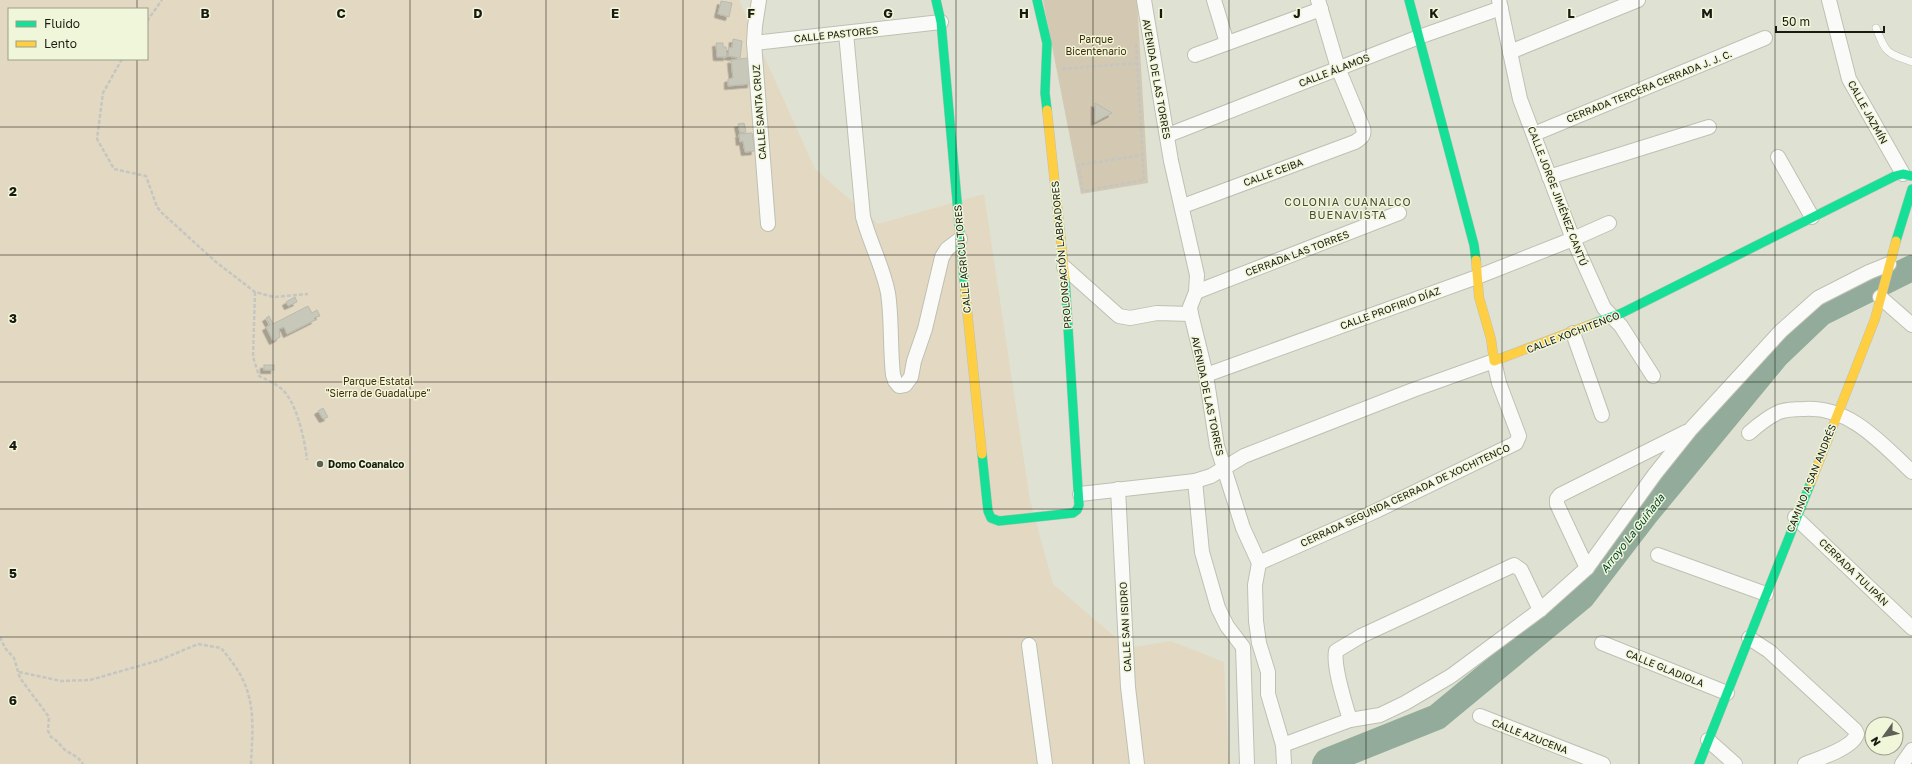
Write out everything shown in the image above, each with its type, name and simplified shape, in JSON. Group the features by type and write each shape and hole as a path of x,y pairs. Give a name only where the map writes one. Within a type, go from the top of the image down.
{"street":[{"name":"CALLE SANTA CRUZ","path":"758,0 754,26 754,43 768,224"},
{"name":"CALLE AGRICULTORES","path":"936,0 941,22 960,239 987,504 991,518 999,521 1073,513 1077,510"},
{"name":"PROLONGACIÓN LABRADORES","path":"1037,0 1046,43 1045,93 1064,267 1080,494 1077,510"},
{"name":"AVENIDA DE LAS TORRES","path":"1144,0 1146,22 1168,136 1171,161 1183,206 1196,275 1196,292 1190,307 1206,375 1217,446 1243,528 1259,563"},
{"path":"1214,0 1226,43"},
{"path":"1409,0 1474,245 1479,297 1491,339 1494,361"},
{"path":"1510,52 1638,0"},
{"name":"CALLE JAZMÍN","path":"1829,0 1849,79 1908,175"},
{"path":"1195,55 1319,4 1338,68"},
{"name":"CALLE ÁLAMOS","path":"1168,136 1500,4"},
{"name":"CALLE JORGE JIMÉNEZ CANTÚ","path":"1500,4 1520,99 1573,239 1604,308 1621,326 1653,376"},
{"name":"CALLE PASTORES","path":"754,43 941,22"},
{"path":"846,33 863,217 869,240 883,270 888,294 893,375 894,382 899,386 905,385 911,377 914,361 929,315 942,257 947,249 960,239"},
{"name":"CERRADA TERCERA CERRADA J. J. C.","path":"1534,134 1765,38"},
{"name":"CALLE CEIBA","path":"1183,206 1355,142 1363,137 1363,128 1338,68"},
{"path":"1549,177 1709,127"},
{"path":"1778,157 1812,217"},
{"name":"CALLE XOCHITENCO","path":"1080,494 1195,481 1211,476 1244,456 1413,390 1573,333 1612,317 1895,176 1908,175"},
{"name":"CAMINO A SAN ANDRÉS","path":"1698,764 1875,319 1888,268 1912,189"},
{"name":"CERRADA LAS TORRES","path":"1196,292 1399,213"},
{"name":"CALLE PROFIRIO DÍAZ","path":"1206,375 1478,277 1609,223"},
{"path":"1064,267 1120,316 1130,318 1157,313 1191,314"},
{"path":"1283,745 1350,720 1380,714 1425,692 1485,652 1540,610 1587,568 1655,474 1691,429 1747,366 1812,302 1869,272 1888,268"},
{"path":"1881,295 1912,325"},
{"path":"1573,333 1602,415"},
{"name":"CERRADA SEGUNDA CERRADA DE XOCHITENCO","path":"1259,563 1378,510 1516,443 1519,436 1499,383 1494,361"},
{"path":"1749,433 1769,418 1780,412 1810,408 1824,409 1856,422 1912,472"},
{"path":"1587,568 1557,504 1558,497 1691,429"},
{"path":"1195,481 1202,552 1218,608 1227,626 1243,647 1246,764"},
{"name":"CALLE SAN ISIDRO","path":"1118,489 1128,687 1137,764"},
{"name":"CERRADA TULIPÁN","path":"1795,517 1912,628"},
{"path":"1658,555 1766,594"},
{"path":"1259,563 1255,585 1255,603 1259,643 1268,672 1268,694 1283,745 1284,764"},
{"path":"1350,720 1336,658 1336,651 1340,648 1361,636 1514,565 1521,570 1540,610"},
{"path":"1749,638 1769,651 1855,730 1857,734 1854,741 1841,749 1805,764"},
{"path":"1243,647 1259,643"},
{"name":"CALLE GLADIOLA","path":"1602,643 1727,693"},
{"path":"1029,645 1045,764"},
{"name":"CALLE AZUCENA","path":"1480,716 1603,764"},
{"path":"1708,740 1735,764"},
{"path":"1902,764 1912,750"}],"lane":[{"path":"1876,28 1885,50 1893,56 1912,62"}],"path":[{"path":"148,20 162,0"},
{"path":"1136,40 1144,180 1083,191 1078,165 1142,155"},
{"path":"121,60 104,94 97,139 114,169 146,176 157,207 162,213 216,262 255,292 274,297 308,294"},
{"path":"1062,69 1137,63"},
{"path":"255,292 253,357 259,376 277,385 287,395 301,429 307,460"},
{"path":"0,637 5,648 14,658 20,678 49,717 48,731 51,737 57,740 66,750 79,757 83,764"},
{"path":"19,672 61,681 90,680 160,660 198,644 220,648 235,666 247,689 251,709 253,736 251,764"}],"green space":[{"name":"Parque Estatal \"Sierra de Guadalupe\"","path":"0,0 739,0 815,169 878,224 984,194 1030,500 1053,584 1128,648 1171,641 1224,662 1229,764 0,764"},
{"name":"Parque Bicentenario","path":"1043,0 1137,0 1148,183 1081,194"}],"building":[{"path":"721,1 732,3 729,17 718,14"},
{"path":"733,39 742,41 740,58 728,56 729,47 732,48"},
{"path":"716,43 723,43 723,47 726,47 727,57 717,57"},
{"path":"748,58 751,84 728,86 728,79 733,78 731,60"},
{"path":"1095,103 1112,113 1095,122"},
{"path":"744,123 746,132 740,133 738,124"},
{"path":"752,133 755,151 745,152 743,141 740,142 739,134"},
{"path":"295,297 297,302 288,306 286,302"},
{"path":"308,306 312,313 317,310 320,316 287,334 284,327 279,329 280,337 273,341 266,327 270,325 266,318 269,316 273,324"},
{"path":"264,365 274,365 274,370 264,370"},
{"path":"323,408 328,417 323,419 318,411"}],"waterway":[{"name":"Arroyo La Guiñada","path":"1325,764 1327,761 1437,717 1582,597 1645,515 1777,355 1821,313 1912,268"}],"traffic: fast":[{"path":"936,0 941,22 965,290"},
{"path":"1037,0 1047,43 1045,93 1047,110"},
{"path":"1409,0 1474,245 1476,260"},
{"path":"1595,323 1622,313 1895,176 1903,174 1912,176"},
{"path":"1896,241 1912,189"},
{"path":"982,454 988,511 991,518 999,521 1073,513 1077,510 1079,505 1065,279"},
{"path":"1699,764 1811,482"}],"traffic: slow":[{"path":"1047,110 1065,279"},
{"path":"1811,482 1875,319 1896,241"},
{"path":"1476,260 1479,297 1491,339 1494,361 1595,323"},
{"path":"965,290 982,454"}],"place":[{"name":"Domo Coanalco","path":"320,464"}],"district":[{"name":"COLONIA CUANALCO BUENAVISTA","path":"1348,207"}]}
